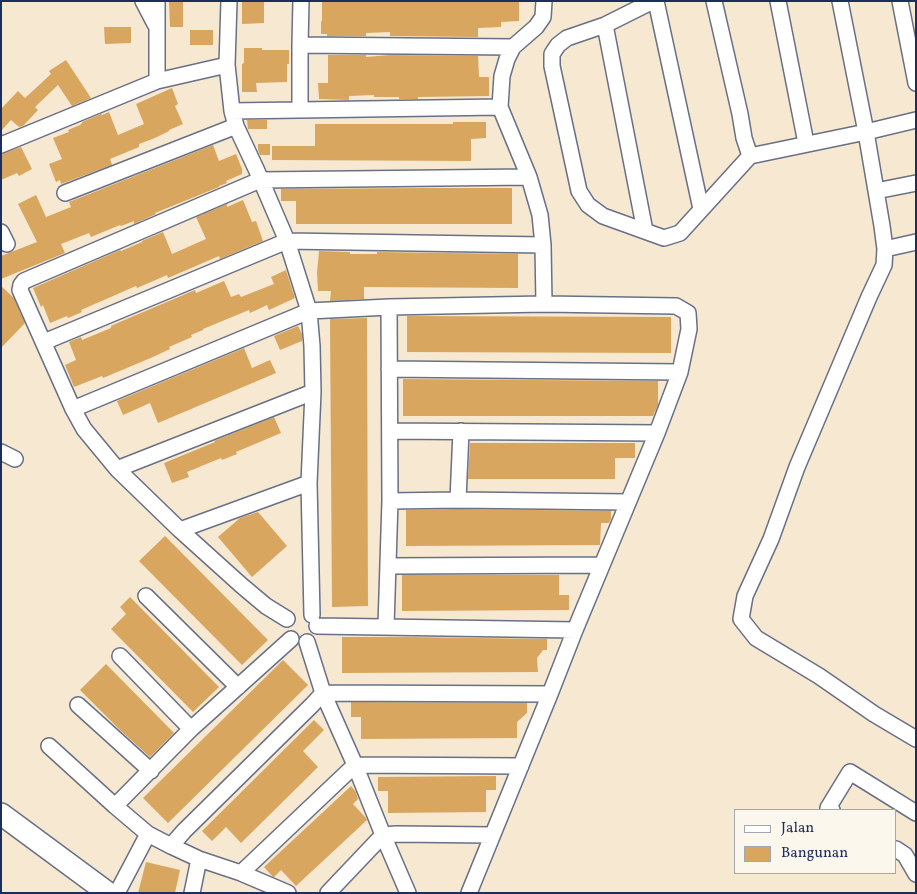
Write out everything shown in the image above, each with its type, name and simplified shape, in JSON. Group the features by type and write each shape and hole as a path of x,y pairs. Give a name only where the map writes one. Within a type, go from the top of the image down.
{"street":[{"path":"143,1 157,27"},
{"path":"157,1 157,81"},
{"path":"229,1 227,65 232,111 236,126 287,241 309,311 313,392 309,483 315,621 315,635 306,642 298,642 291,639 285,631 287,619 291,614 302,611 307,612 315,621 386,626 575,630"},
{"path":"300,110 302,1"},
{"path":"544,1 543,17 536,27 513,47 506,59 502,76 500,107 529,177 540,215 543,245 544,304"},
{"path":"701,209 654,1 605,25 562,41 552,54 552,66 579,192 588,205 604,216 664,238 680,233 750,156 916,120"},
{"path":"714,1 744,138 750,156"},
{"path":"778,1 806,143"},
{"path":"840,1 866,132 886,249 884,265 797,467 771,539 745,596 741,619 756,638 916,739"},
{"path":"900,1 916,83"},
{"path":"605,25 644,231"},
{"path":"300,45 513,47"},
{"path":"1,145 157,81 227,65"},
{"path":"232,111 500,107"},
{"path":"65,193 236,126"},
{"path":"287,619 266,606 180,530 117,469 84,429 73,409 20,290 21,285 24,281 260,180 529,177"},
{"path":"876,190 916,183"},
{"path":"44,342 287,241 543,245"},
{"path":"886,249 916,242"},
{"path":"73,409 309,311 544,304 676,306 688,313 690,329 680,372 657,433 469,893"},
{"path":"386,626 390,501 389,308"},
{"path":"389,369 680,372"},
{"path":"117,469 313,392"},
{"path":"390,430 657,433"},
{"path":"458,500 461,430"},
{"path":"180,530 309,483"},
{"path":"390,501 628,502"},
{"path":"388,566 602,565"},
{"path":"146,596 238,687"},
{"path":"115,806 191,729 291,639"},
{"path":"306,642 323,693 408,893"},
{"path":"120,656 191,729"},
{"path":"170,846 323,693 550,694"},
{"path":"78,705 150,770"},
{"path":"49,746 148,834 170,846 241,873 260,887 288,893"},
{"path":"241,873 355,765 521,766"},
{"path":"830,809 828,808 850,772 916,813"},
{"path":"1,814 108,893"},
{"path":"117,893 148,834"},
{"path":"328,893 383,835 492,835"},
{"path":"897,850 905,855 916,874"},
{"path":"192,893 199,858"}],"building":[{"path":"169,1 183,1 183,27 170,27"},
{"path":"264,1 264,23 242,24 242,2"},
{"path":"322,1 519,1 519,21 501,22 501,27 478,28 478,37 390,36 390,32 366,33 366,36 327,36 327,34 321,34"},
{"path":"104,27 131,27 131,43 105,44"},
{"path":"190,30 213,30 213,45 190,45"},
{"path":"244,48 289,50 287,82 256,83 257,92 242,92"},
{"path":"328,55 366,55 366,57 390,55 478,56 479,77 489,77 489,96 399,99 399,97 374,97 374,95 349,96 349,100 319,99 318,83 328,83"},
{"path":"66,60 91,98 72,106 58,85 35,107 38,110 23,126 19,127 11,120 1,131 1,109 18,91 25,98 51,74 49,71"},
{"path":"172,88 178,104 175,106 183,124 139,144 139,147 110,159 112,165 61,184 60,180 56,182 49,164 62,159 53,138 69,132 68,130 80,125 82,122 109,112 118,135 144,124 136,104"},
{"path":"247,120 267,120 267,129 248,129"},
{"path":"453,122 486,122 486,138 471,139 471,161 272,160 272,146 315,146 315,124 453,124"},
{"path":"258,144 270,144 270,155 260,155"},
{"path":"213,145 219,161 236,154 242,174 226,181 227,183 219,187 155,213 134,224 134,221 120,225 91,237 89,233 61,244 65,253 1,279 1,256 37,242 18,204 36,195 46,217 71,207 69,202"},
{"path":"21,147 32,169 19,176 17,173 1,180 1,154"},
{"path":"512,188 512,224 296,224 296,201 281,201 281,189"},
{"path":"243,200 252,222 256,221 263,241 220,259 219,256 168,278 167,275 137,288 136,286 81,310 82,312 50,323 43,305 41,307 33,288 163,232 172,254 206,239 196,217 227,204 227,207"},
{"path":"319,251 350,252 350,254 377,254 377,252 518,254 518,288 364,287 364,299 330,301 331,291 318,291"},
{"path":"286,270 295,298 269,310 267,305 250,313 249,310 203,329 191,335 192,337 169,347 170,349 153,357 103,378 102,376 74,387 65,365 76,360 69,342 81,337 82,340 195,290 196,293 224,281 231,297 239,294 241,297 274,284 271,277"},
{"path":"1,286 14,298 25,323 1,348"},
{"path":"407,316 671,317 671,353 407,352"},
{"path":"367,318 368,606 332,607 330,319"},
{"path":"298,326 302,334 302,341 280,350 274,336"},
{"path":"244,348 252,368 270,360 276,373 158,423 150,403 123,415 117,401"},
{"path":"403,379 658,381 658,405 653,416 403,416"},
{"path":"274,417 281,433 236,452 237,454 222,460 221,458 187,472 189,477 172,483 164,463"},
{"path":"470,443 635,443 635,458 615,458 615,479 468,479"},
{"path":"406,510 611,511 611,519 609,523 601,523 600,545 406,546"},
{"path":"258,512 287,546 252,577 218,537 240,518"},
{"path":"165,536 268,640 242,665 139,561"},
{"path":"402,575 559,575 559,595 569,595 569,610 402,611"},
{"path":"130,597 219,687 193,712 111,629 126,614 120,607"},
{"path":"342,637 547,639 547,650 543,650 537,658 538,672 342,673"},
{"path":"283,660 308,685 168,823 143,798"},
{"path":"106,664 174,733 150,757 80,690"},
{"path":"351,702 527,703 527,713 517,722 517,738 361,739 361,717 351,717"},
{"path":"314,720 324,730 303,751 318,767 241,843 226,827 212,841 202,831"},
{"path":"496,776 496,790 486,790 486,812 388,813 388,791 378,791 378,777"},
{"path":"351,786 356,792 358,799 353,804 367,820 296,886 281,870 273,877 264,867"},
{"path":"146,862 180,870 175,893 138,893"}]}
